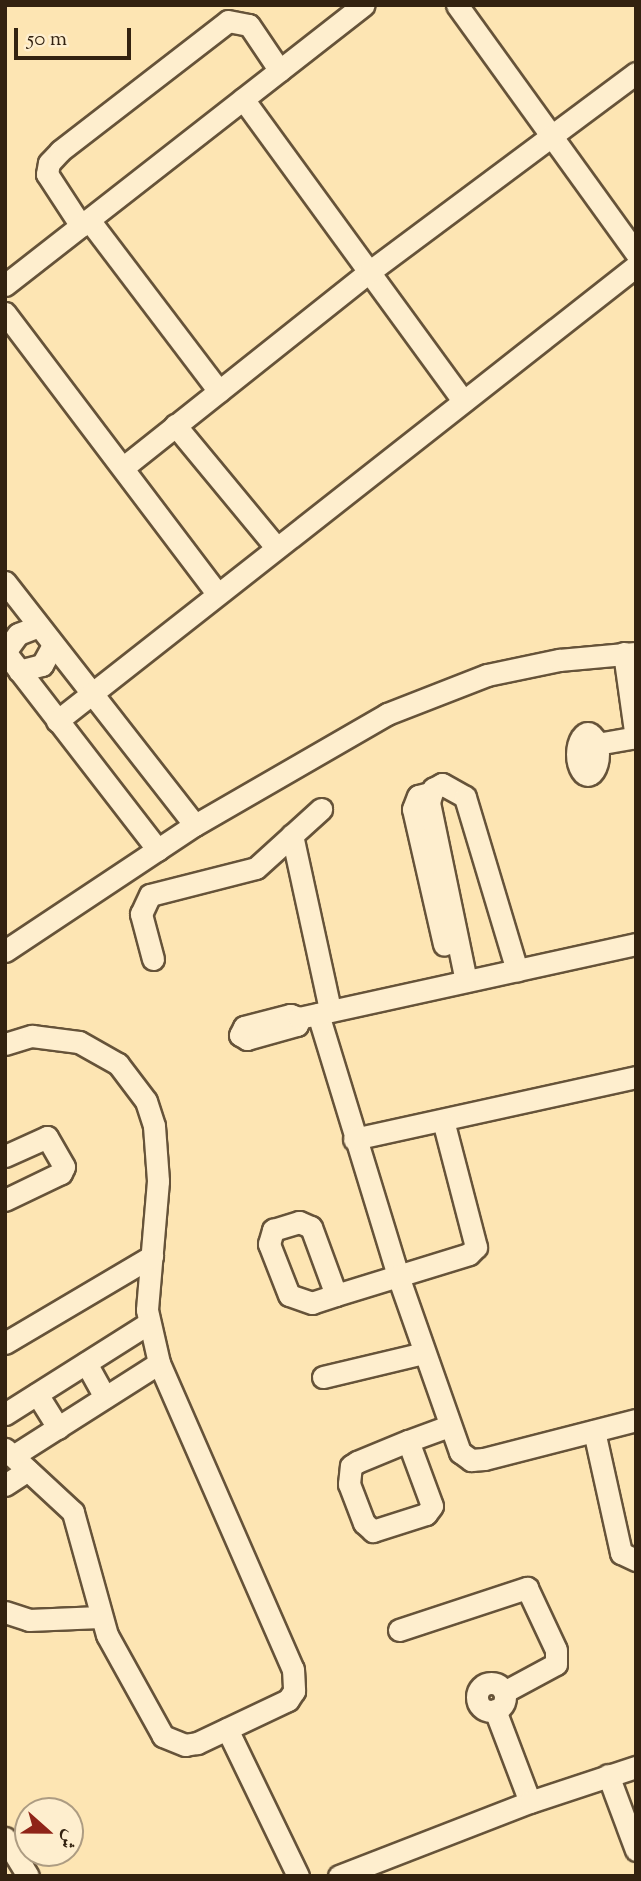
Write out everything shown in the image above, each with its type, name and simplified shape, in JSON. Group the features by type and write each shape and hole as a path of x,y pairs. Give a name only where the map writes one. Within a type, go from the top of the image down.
{"lane":[{"path":"5,285 364,5"},
{"path":"457,5 636,253"},
{"path":"219,391 47,174 49,163 60,151 228,21 249,26 280,71"},
{"path":"125,466 369,272 636,73"},
{"path":"243,99 463,401"},
{"path":"57,721 636,266"},
{"path":"6,316 125,466 217,593"},
{"path":"176,425 276,547"},
{"path":"5,582 195,825"},
{"path":"39,626 19,634 5,652 158,850"},
{"path":"19,671 42,665 54,645"},
{"path":"5,951 195,825 387,714 437,691 559,660 630,653 636,738 597,744"},
{"path":"459,982 435,869 413,804 421,794 430,793 442,784 466,797 517,970"},
{"path":"153,959 141,914 150,895 256,868 321,809"},
{"path":"292,835 316,1014 398,1276 460,1452 478,1460 636,1420"},
{"path":"316,1014 636,944"},
{"path":"5,1044 32,1036 79,1042 118,1064 138,1087 155,1138 158,1210 152,1256 149,1323 159,1363 295,1680 288,1700 227,1729 185,1745 163,1736 100,1617 86,1550 73,1512 16,1458"},
{"path":"354,1139 636,1077"},
{"path":"336,1295 469,1254 476,1247 443,1120"},
{"path":"5,1156 47,1137 64,1167 61,1173 5,1200"},
{"path":"5,1343 152,1256"},
{"path":"5,1414 149,1323"},
{"path":"323,1377 424,1353"},
{"path":"86,1363 105,1397"},
{"path":"5,1485 16,1458 58,1427 159,1363"},
{"path":"37,1394 58,1427"},
{"path":"408,1441 432,1506 426,1514 373,1531 364,1523 348,1473 357,1462 408,1441 449,1426"},
{"path":"594,1431 621,1553 636,1560"},
{"path":"399,1630 527,1588 558,1657 552,1669 500,1701 530,1801"},
{"path":"5,1612 29,1620 100,1617"},
{"path":"227,1729 298,1876"},
{"path":"339,1876 530,1801 636,1766"},
{"path":"608,1775 636,1850"},
{"path":"5,1838 29,1876"}]}
